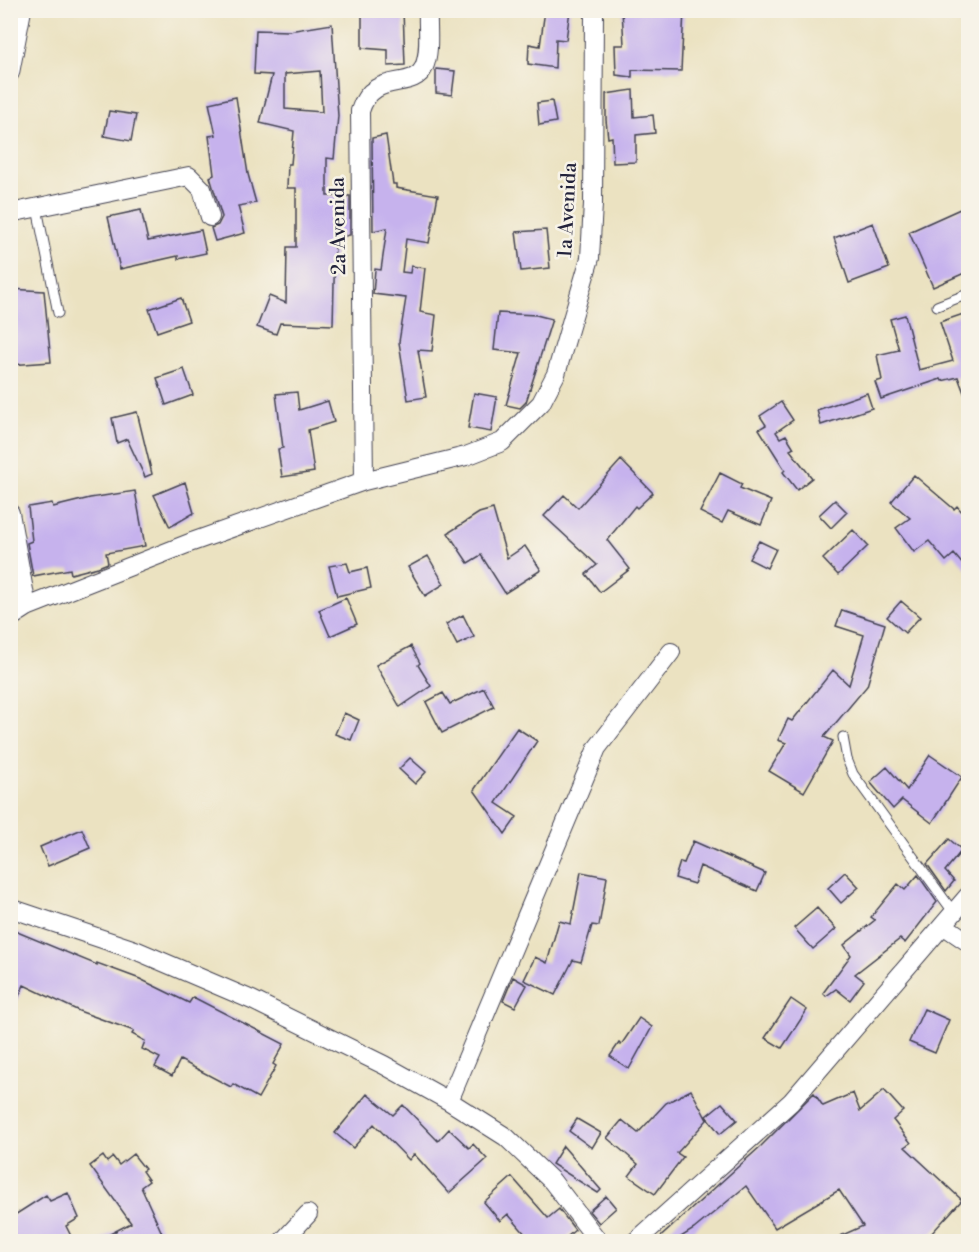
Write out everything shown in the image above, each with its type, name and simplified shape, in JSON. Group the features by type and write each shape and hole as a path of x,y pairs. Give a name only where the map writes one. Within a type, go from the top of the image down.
{"street":[{"path":"10,73 22,10"},
{"name":"2a Avenida","path":"364,481 360,111 364,98 374,88 414,77 423,70 427,60 428,10"},
{"name":"1a Avenida","path":"10,618 27,608 192,542 364,481 466,456 502,442 541,403 556,374 590,258 594,10"},
{"path":"10,213 189,176 202,189 210,217"},
{"path":"10,513 27,608"},
{"path":"449,1101 597,748 671,652"},
{"path":"635,1242 791,1102 969,896"},
{"path":"10,908 135,950 252,1000 384,1065 449,1101 506,1137 552,1181 599,1242"},
{"path":"948,919 969,942"},
{"path":"282,1242 308,1214"}],"lane":[{"path":"38,208 58,313"},
{"path":"937,306 969,294"},
{"path":"843,736 847,759 853,774 948,919"}],"building":[{"path":"362,10 403,10 405,65 388,66 388,50 362,48"},
{"path":"545,10 570,10 566,40 556,39 555,68 528,64 529,44 540,46"},
{"path":"622,10 684,10 681,71 632,70 632,77 616,75 615,45 624,45"},
{"path":"332,24 338,116 334,159 327,158 327,196 350,196 350,235 340,237 340,242 335,242 333,325 280,323 276,334 257,327 269,296 286,303 287,247 296,247 296,188 287,188 288,164 291,164 294,131 260,123 272,75 254,74 256,30 289,31","holes":["320,71 322,112 285,109 285,74"]},
{"path":"436,69 455,71 452,95 436,93"},
{"path":"633,90 634,117 653,115 655,133 636,135 636,162 613,163 612,137 608,138 606,120 606,94"},
{"path":"236,97 248,174 256,203 238,206 245,233 215,241 211,228 218,225 222,217 210,177 214,175 209,136 216,135 209,103"},
{"path":"552,101 556,122 539,125 537,103"},
{"path":"109,111 136,115 131,141 104,136"},
{"path":"386,135 393,184 396,184 396,188 438,195 429,243 406,239 402,272 410,273 411,266 425,268 420,312 436,315 432,351 418,350 426,397 408,400 399,342 406,298 373,294 375,269 381,270 387,228 373,231 372,138"},
{"path":"969,205 969,271 933,287 909,232"},
{"path":"141,210 148,241 201,230 206,253 178,259 178,256 120,269 108,217"},
{"path":"873,223 889,268 849,283 834,238"},
{"path":"546,230 550,268 521,271 516,232"},
{"path":"10,289 44,291 51,362 10,365"},
{"path":"181,298 189,321 157,332 149,309"},
{"path":"969,312 969,398 966,398 958,377 942,381 941,379 881,399 875,382 882,380 877,355 899,350 890,319 905,315 919,370 953,361 940,322"},
{"path":"498,313 536,315 552,319 526,402 520,408 506,405 521,353 494,350"},
{"path":"184,369 193,395 166,405 157,378"},
{"path":"297,392 299,410 328,401 334,422 308,430 314,472 282,477 278,449 283,448 276,394"},
{"path":"474,393 497,397 491,432 468,428"},
{"path":"867,393 872,408 821,425 817,410"},
{"path":"781,402 793,420 776,432 780,438 786,435 794,448 790,450 812,478 797,490 783,472 785,470 759,429 766,425 760,416"},
{"path":"137,412 152,474 145,477 127,439 117,443 112,418"},
{"path":"621,460 653,493 637,508 635,506 607,540 630,569 600,592 586,574 597,565 544,516 564,495 578,508"},
{"path":"720,473 742,484 740,488 771,501 761,525 728,511 722,523 700,512"},
{"path":"914,475 954,509 957,506 969,520 969,572 954,554 946,561 929,541 914,552 896,528 910,518 891,502"},
{"path":"185,482 194,513 170,527 154,495"},
{"path":"135,491 145,546 106,553 108,563 98,567 71,574 70,569 33,576 27,543 32,541 28,507 52,503 53,507"},
{"path":"835,500 847,512 831,528 819,515"},
{"path":"493,509 507,558 525,546 541,570 505,593 481,555 468,563 448,533 479,513"},
{"path":"853,530 868,546 838,575 823,559"},
{"path":"759,541 776,549 767,568 749,559"},
{"path":"428,556 444,584 425,596 408,567"},
{"path":"347,563 350,572 367,568 371,588 337,596 329,566"},
{"path":"346,598 357,624 330,636 319,610"},
{"path":"901,601 920,617 905,633 887,617"},
{"path":"842,610 885,624 867,686 824,737 833,741 804,792 769,771 786,743 778,740 788,719 792,721 833,670 849,685 864,635 836,626"},
{"path":"463,615 474,637 457,645 446,624"},
{"path":"411,646 420,663 418,665 431,686 400,707 376,665"},
{"path":"484,688 494,707 442,733 426,702 443,693 450,704"},
{"path":"344,713 359,720 351,740 335,734"},
{"path":"517,728 537,741 496,803 517,817 505,834 474,790"},
{"path":"930,755 962,777 932,823 902,800 893,809 870,782 887,767 907,790"},
{"path":"410,758 426,772 415,784 399,769"},
{"path":"82,829 90,848 48,866 40,847"},
{"path":"949,839 962,850 945,871 954,881 946,891 927,864"},
{"path":"693,841 765,873 757,891 700,866 694,884 675,878 680,862 684,863"},
{"path":"581,872 607,877 599,926 592,925 581,962 573,960 555,995 524,980 535,957 547,963 559,921 571,924"},
{"path":"845,872 859,887 841,903 828,888"},
{"path":"918,875 937,902 905,943 900,939 855,974 864,981 850,1000 836,989 826,996 823,993 851,955 844,945 875,920 871,917 898,884 905,890"},
{"path":"817,908 836,929 813,949 794,928"},
{"path":"10,929 97,965 97,963 140,979 189,1003 193,997 284,1044 273,1064 276,1066 258,1098 233,1084 231,1087 180,1060 172,1076 155,1067 160,1058 142,1049 145,1041 132,1034 134,1031 79,1011 24,985 10,1016"},
{"path":"513,977 527,985 515,1007 503,1001"},
{"path":"791,999 807,1010 782,1048 765,1038"},
{"path":"924,1009 949,1020 935,1053 909,1042"},
{"path":"639,1018 652,1027 629,1069 610,1056 619,1043 621,1045"},
{"path":"691,1090 707,1120 677,1153 683,1157 655,1194 629,1176 638,1164 607,1138 622,1120 638,1133 666,1103"},
{"path":"884,1090 903,1111 893,1120 911,1143 905,1147 962,1200 931,1234 914,1242 827,1242 863,1226 839,1190 775,1228 746,1186 694,1229 673,1242 655,1242 761,1146 814,1093 823,1106 853,1093 860,1111"},
{"path":"367,1094 393,1115 403,1105 438,1141 449,1129 469,1148 473,1144 487,1159 449,1193 414,1154 409,1160 374,1124 353,1148 335,1133"},
{"path":"722,1103 737,1120 720,1134 706,1116"},
{"path":"577,1119 601,1133 592,1148 569,1131"},
{"path":"563,1146 601,1190 598,1193 552,1164"},
{"path":"133,1154 145,1169 142,1171 149,1181 141,1187 166,1242 95,1242 131,1223 90,1166 103,1156 107,1162 113,1157 119,1165"},
{"path":"512,1177 548,1218 559,1209 575,1230 561,1242 532,1242 508,1214 500,1221 484,1202"},
{"path":"68,1193 79,1218 66,1226 74,1242 14,1242 10,1236 10,1218 46,1195 50,1201"},
{"path":"606,1196 616,1208 599,1223 589,1211"}]}
